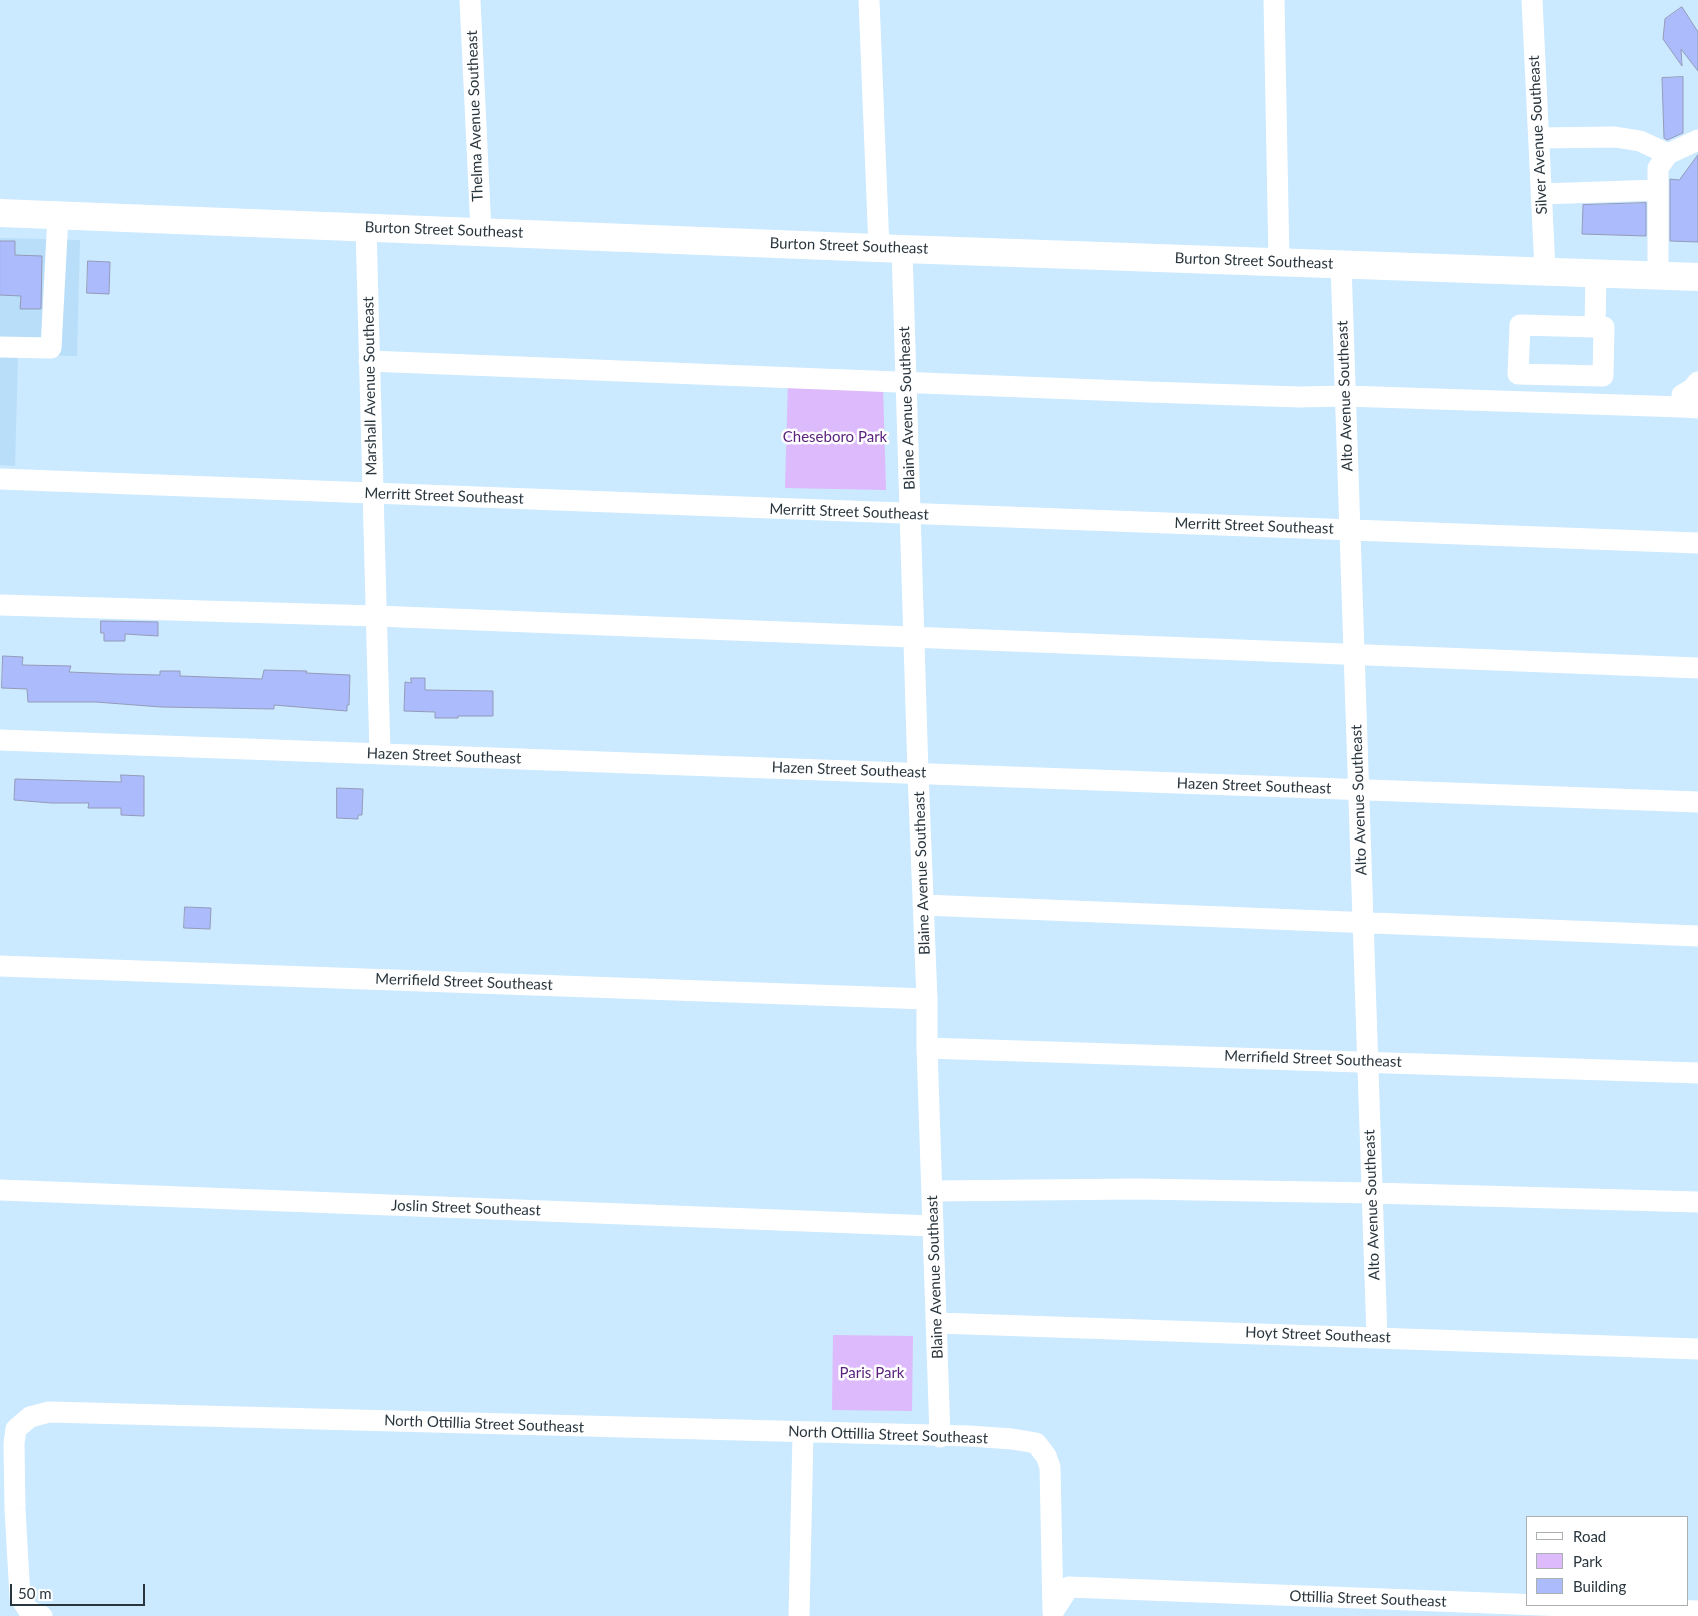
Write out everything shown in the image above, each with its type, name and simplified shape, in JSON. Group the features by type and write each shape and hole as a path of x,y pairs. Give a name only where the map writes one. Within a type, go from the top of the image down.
{"main road":[{"name":"Burton Street Southeast","path":"0,214 890,248 1698,276"}],"street":[{"name":"Thelma Avenue Southeast","path":"470,0 481,231"},
{"name":"Blaine Avenue Southeast","path":"869,0 890,248 906,382 940,1437"},
{"path":"1274,0 1279,261"},
{"name":"Silver Avenue Southeast","path":"1532,0 1545,270"},
{"path":"1539,138 1614,137 1640,141 1668,154"},
{"path":"1658,275 1658,168 1668,154 1698,140"},
{"path":"1541,194 1658,190"},
{"path":"0,347 51,348 58,216"},
{"name":"Marshall Avenue Southeast","path":"366,227 380,754"},
{"name":"Alto Avenue Southeast","path":"1341,264 1377,1337"},
{"path":"1595,327 1596,272"},
{"path":"369,361 1299,397 1345,396 1690,408"},
{"path":"1690,408 1682,395 1692,390 1698,382"},
{"name":"Merritt Street Southeast","path":"0,479 1698,543"},
{"path":"0,605 376,616 1698,668"},
{"name":"Hazen Street Southeast","path":"0,740 918,772 1698,802"},
{"path":"923,905 1698,936"},
{"name":"Merrifield Street Southeast","path":"0,966 927,999"},
{"name":"Merrifield Street Southeast","path":"927,1048 1698,1073"},
{"path":"932,1191 1138,1189 1698,1202"},
{"name":"Joslin Street Southeast","path":"0,1190 933,1226"},
{"name":"Hoyt Street Southeast","path":"937,1323 1698,1348"},
{"name":"North Ottillia Street Southeast","path":"42,1616 29,1611 20,1597 7,1509 16,1429 30,1417 48,1412 1012,1439 1036,1443 1046,1456 1050,1467 1051,1614"},
{"path":"800,1616 803,1433"},
{"name":"Ottillia Street Southeast","path":"1051,1614 1069,1587 1526,1604"},
{"name":"Ottillia Street Southeast","path":"1567,1606 1698,1611"}],"shaded area":[{"path":"0,238 80,240 77,356 18,355 15,466 0,465"}],"green space":[{"name":"Cheseboro Park","path":"788,381 883,386 886,490 785,488"},
{"name":"Paris Park","path":"833,1335 913,1336 912,1411 832,1410"}],"building":[{"path":"1682,7 1698,32 1698,71 1681,49 1682,66 1663,39 1665,19"},
{"path":"1683,77 1683,133 1667,140 1664,138 1662,78"},
{"path":"1698,155 1698,242 1670,241 1670,179 1679,180"},
{"path":"1646,203 1646,236 1582,234 1583,205"},
{"path":"0,241 15,241 15,255 42,256 41,309 20,309 21,296 0,295"},
{"path":"88,261 110,262 109,294 87,293"},
{"path":"101,621 158,622 158,636 125,634 125,641 104,641 104,633 101,633"},
{"path":"3,656 23,657 22,665 71,666 69,672 160,675 160,671 180,671 180,676 262,679 264,670 350,675 349,705 347,705 347,711 274,705 274,709 161,707 96,702 28,702 27,689 2,688"},
{"path":"411,678 425,678 425,690 493,691 493,716 435,718 435,712 404,711 405,682 411,683"},
{"path":"121,775 144,776 144,816 121,815 121,808 88,808 89,803 51,803 14,800 15,779 121,782"},
{"path":"337,788 363,789 362,815 358,815 358,819 337,818"},
{"path":"185,907 211,908 210,929 184,928"}]}
